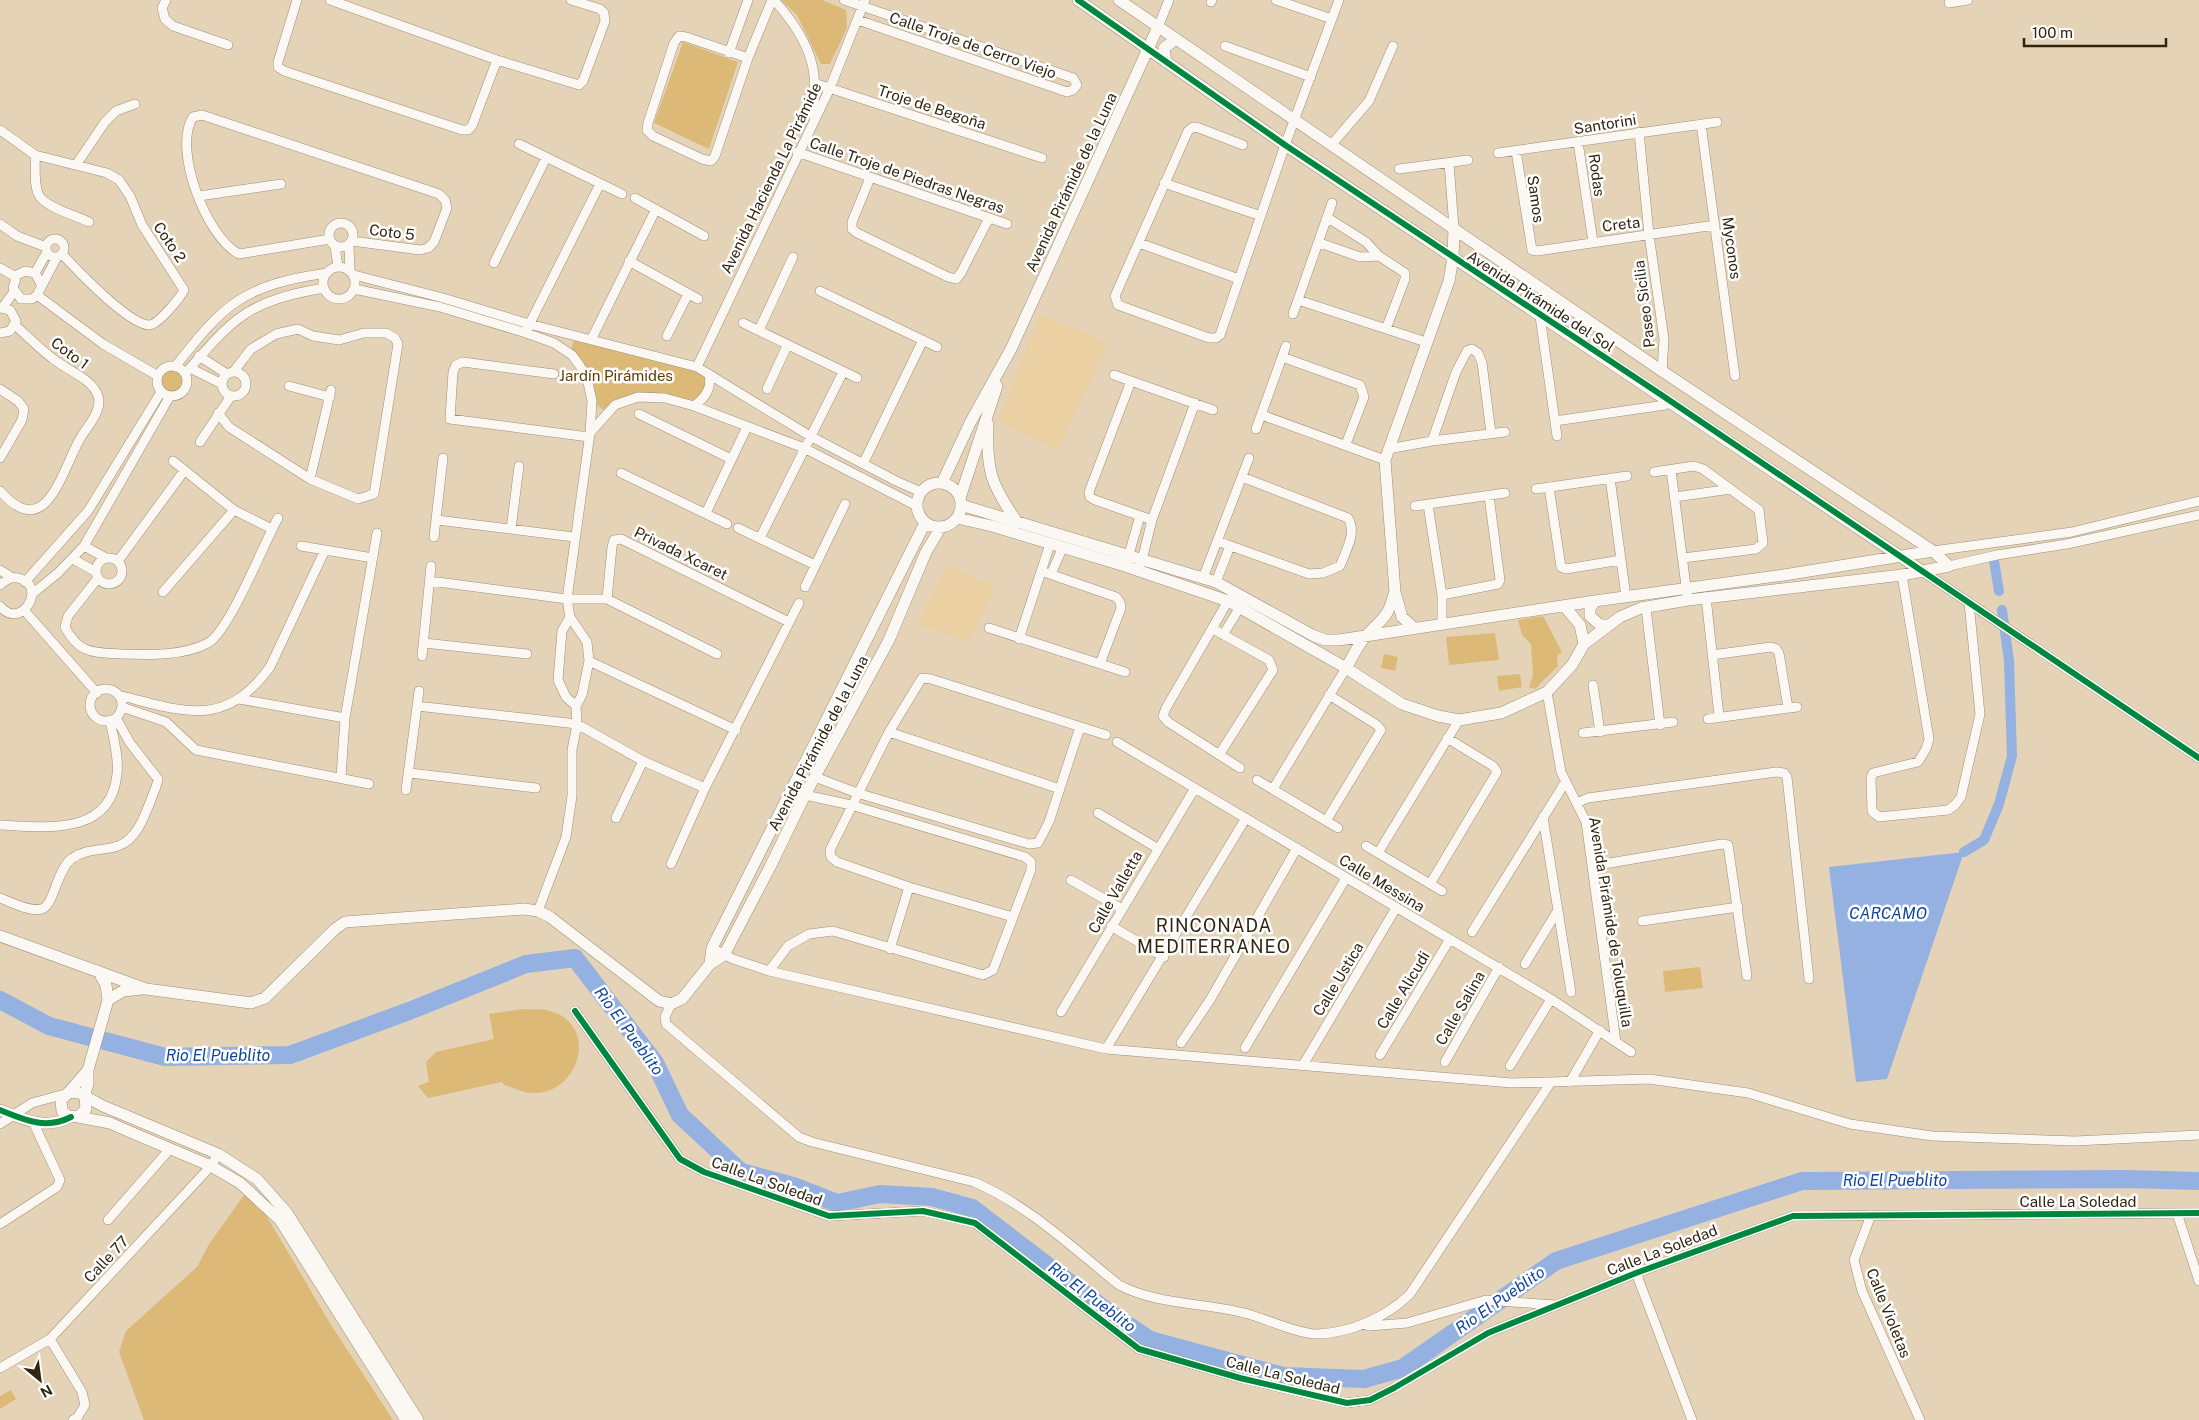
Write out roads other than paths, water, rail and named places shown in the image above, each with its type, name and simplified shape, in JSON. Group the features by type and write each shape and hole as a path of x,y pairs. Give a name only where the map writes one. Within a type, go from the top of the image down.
{"street":[{"path":"166,0 162,8 165,19 173,26 228,44"},
{"path":"297,0 278,67 284,71 462,130 468,130 472,126 497,60"},
{"path":"330,0 497,60 579,85 583,81 602,30 604,13 600,9 571,0"},
{"path":"729,53 748,0"},
{"path":"748,58 679,36 674,42 647,130 661,140 702,159 711,161 715,156 748,58 773,0 794,26 809,55 814,83 814,120"},
{"name":"Avenida Pirámide del Sol","path":"1078,0 1285,145 1922,571"},
{"name":"Avenida Pirámide del Sol","path":"1119,0 1295,118 1662,371 1934,552 1949,566"},
{"path":"1158,27 1169,0"},
{"path":"1276,0 1332,19"},
{"path":"1243,144 1199,128 1193,127 1188,131 1115,296 1118,305 1209,338 1216,338 1220,335 1285,145 1339,0"},
{"path":"1949,4 1968,0"},
{"path":"850,1 864,3"},
{"name":"Avenida Hacienda La Pirámide","path":"697,367 797,152 830,88 864,3"},
{"name":"Calle Troje de Cerro Viejo","path":"858,20 1067,92 1074,90 1077,85 1073,78 864,3"},
{"name":"Avenida Pirámide de la Luna","path":"960,501 989,407 1011,349 1158,27"},
{"path":"1166,62 1164,48 1176,39"},
{"path":"1225,46 1311,77"},
{"path":"1332,144 1368,101 1393,46"},
{"name":"Troje de Begoña","path":"814,83 1042,158"},
{"path":"0,130 35,155 76,165 105,122 116,111 135,104"},
{"name":"Coto 5","path":"202,115 439,194 445,200 447,208 434,242 428,248 420,250 333,242 239,254 225,243 199,196 188,168 187,126 193,117 202,115"},
{"name":"Santorini","path":"1498,153 1717,122"},
{"name":"Myconos","path":"1701,124 1735,376"},
{"name":"Paseo Sicilia","path":"1639,132 1649,235 1664,339 1662,371"},
{"name":"Rodas","path":"1578,142 1593,242"},
{"path":"519,144 622,194"},
{"name":"Samos","path":"1516,150 1532,250"},
{"name":"Calle Troje de Piedras Negras","path":"797,152 1007,224"},
{"path":"35,155 37,185 40,197 49,204 89,222"},
{"path":"494,263 546,158"},
{"path":"1399,169 1468,160"},
{"path":"1414,628 1402,617 1395,592 1387,455 1449,281 1453,258 1454,228 1448,163"},
{"name":"Coto 2","path":"59,255 95,290 140,322 150,325 157,322 184,290 142,225 130,196 119,180 107,173 76,165"},
{"path":"870,178 852,222 852,229 856,234 948,277 956,279 961,273 990,218"},
{"path":"1164,183 1261,216"},
{"path":"199,196 281,184"},
{"path":"527,329 600,184"},
{"path":"635,198 704,236"},
{"path":"1293,314 1320,243 1332,204"},
{"path":"592,338 656,210"},
{"path":"1328,218 1366,242 1379,256 1405,273 1405,279 1386,329"},
{"path":"0,224 17,236 46,250 50,256 59,255"},
{"path":"327,272 324,288 331,296 341,299 351,294 354,289 350,243 353,233 345,224 333,227 333,242 338,267"},
{"name":"Creta","path":"1532,250 1538,251 1715,225"},
{"path":"13,313 26,300 37,295 41,284 63,245 57,240 48,242 35,273"},
{"path":"1320,243 1360,257 1379,256"},
{"path":"1139,244 1239,279"},
{"path":"758,330 793,257"},
{"path":"630,261 698,299"},
{"path":"176,367 216,317 239,298 261,287 287,278 327,272 338,267 352,273 443,298 527,329 554,343 572,355 586,378 592,401 596,407 609,410"},
{"path":"0,268 16,277"},
{"path":"13,313 1,308 14,292 13,284 16,277 26,271 35,273 41,284"},
{"path":"25,582 88,511 165,394 182,392 188,371 198,356 227,326 248,310 267,301 290,294 324,288"},
{"path":"354,289 440,306 527,329 592,338 697,367 810,436 896,482 921,492"},
{"path":"1546,290 1540,308 1540,316 1557,436"},
{"path":"820,291 937,347"},
{"path":"14,292 26,300"},
{"path":"667,336 688,294"},
{"path":"37,295 103,344 158,376"},
{"path":"1298,300 1426,342"},
{"path":"0,333 10,331 15,325 13,313"},
{"path":"743,323 787,346 857,378"},
{"name":"Coto 1","path":"0,491 26,510 36,511 49,501 73,451 98,408 99,398 93,386 53,360 15,325"},
{"path":"218,413 229,427 310,479 358,499 374,494 398,344 395,338 386,333 364,333 340,340 313,336 298,329 276,334 251,349 222,384"},
{"path":"572,355 573,342 581,337"},
{"path":"864,464 923,340"},
{"path":"767,389 787,346"},
{"path":"1256,429 1286,346"},
{"name":"Avenida Pirámide de la Luna","path":"942,483 970,423 1011,349"},
{"path":"1432,441 1459,365 1467,351 1472,349 1478,354 1482,363 1491,433"},
{"path":"198,356 231,373 245,377 246,385 243,392 231,396 200,442"},
{"path":"1282,357 1360,385 1364,397 1346,444"},
{"path":"554,374 463,362 456,365 453,372 450,419 589,435"},
{"path":"165,394 157,384 158,376 167,367 176,367 222,384"},
{"path":"760,538 843,372"},
{"path":"694,406 706,395 711,383 709,374"},
{"path":"1114,375 1214,410"},
{"path":"1131,381 1089,492 1090,497 1095,500 1152,520"},
{"path":"222,384 224,392 231,396"},
{"path":"289,386 330,394 310,479"},
{"path":"0,389 18,401 24,409 22,420 0,458"},
{"path":"1,608 17,613 24,610 30,603 32,594 73,559 84,546 165,394"},
{"path":"589,435 615,405 638,397 666,398 694,406 804,448 916,506"},
{"path":"538,912 566,837 572,796 572,750 578,724 576,706 582,695 589,661 587,642 570,617 567,599 592,401"},
{"path":"1555,421 1665,405 1671,402"},
{"path":"1141,565 1152,520 1195,403"},
{"path":"989,407 987,454 989,471 994,487 1017,522"},
{"path":"1707,427 1718,408"},
{"path":"639,414 731,458"},
{"path":"1262,415 1346,444 1387,455 1432,441 1505,432"},
{"path":"706,513 746,427"},
{"path":"434,537 443,458"},
{"path":"1205,572 1249,458"},
{"path":"173,461 234,510 272,529"},
{"path":"511,529 519,466"},
{"path":"1654,472 1694,466 1703,469 1759,510 1763,543 1761,547 1756,550 1683,558"},
{"path":"1671,470 1687,594"},
{"path":"118,560 184,471"},
{"path":"621,473 727,524"},
{"path":"1536,488 1627,476"},
{"path":"1217,541 1309,574 1323,573 1340,566 1352,533 1352,525 1348,518 1242,477"},
{"path":"1610,478 1626,597"},
{"path":"960,501 957,518 941,528 925,523 919,515 916,506 921,492 930,485 942,483 950,486 960,501 1141,565 1228,601 1346,668 1402,704 1438,716 1459,720 1501,714 1547,692 1572,665 1584,644 1608,624 1620,617 1687,594 1706,597 1902,575 1997,555 2068,544 2199,515"},
{"path":"1549,487 1561,567 1566,569 1621,560"},
{"path":"1675,497 1730,489"},
{"path":"1415,506 1505,493"},
{"path":"1442,595 1498,584 1500,580 1489,496"},
{"path":"1141,565 1205,572 1218,577 1312,635 1325,640 1340,640 1595,601 1626,597 1687,594 1899,556 2072,532 2199,501"},
{"path":"805,587 845,504"},
{"path":"1428,505 1442,595 1442,624"},
{"path":"2164,509 2167,523"},
{"path":"163,592 234,510"},
{"path":"1127,560 1140,516"},
{"path":"106,558 100,563 97,575 68,616 65,627 71,638 81,649 132,654 185,652 209,642 225,625 278,518"},
{"path":"957,518 1050,544 1127,560"},
{"path":"437,520 574,537"},
{"name":"Avenida Pirámide de la Luna","path":"710,964 712,948 925,523"},
{"path":"738,528 816,565"},
{"name":"Avenida Pirámide de la Luna","path":"672,1004 682,999 710,964 724,955 752,904 805,795 889,640 926,552 941,528"},
{"path":"341,777 345,718 377,533"},
{"name":"Privada Xcaret","path":"607,599 612,547 614,540 622,539 788,622"},
{"path":"1994,543 1997,555"},
{"path":"1019,639 1050,544"},
{"path":"84,546 106,558 118,560"},
{"path":"301,546 373,558"},
{"path":"1218,577 1230,546"},
{"path":"1053,571 1063,547"},
{"path":"122,707 113,719 104,721 94,715 91,703 97,693 109,690 118,695 196,712 217,710 239,699 260,682 270,667 325,550"},
{"path":"73,559 109,584 120,578 122,572 118,560"},
{"path":"422,656 431,566"},
{"path":"1042,569 1053,571 1116,597 1120,602 1121,608 1100,664"},
{"path":"0,570 13,578 25,582 32,594"},
{"path":"1922,571 2199,758"},
{"path":"1902,575 1928,740 1926,749 1918,762 1874,773 1871,778 1872,811 1879,817 1948,810 1961,797 1980,714 1969,603"},
{"path":"0,584 13,578"},
{"path":"430,581 567,599 607,599 717,654"},
{"path":"1273,789 1367,635 1379,625 1390,610 1395,592"},
{"path":"1706,597 1719,716"},
{"path":"1228,601 1163,716 1168,722 1240,768"},
{"path":"1595,601 1590,608 1590,616 1600,625 1608,624"},
{"path":"671,864 705,788 799,603"},
{"path":"1565,606 1580,625 1584,644"},
{"path":"1224,633 1240,607"},
{"path":"1646,608 1660,725"},
{"path":"24,610 97,693"},
{"path":"570,617 562,631 558,680 566,697 576,706"},
{"path":"1214,627 1269,660 1273,670 1219,755"},
{"path":"989,628 1125,672"},
{"path":"424,643 527,654"},
{"path":"1712,655 1771,647 1776,649 1779,653 1788,708"},
{"path":"589,661 736,730"},
{"path":"1013,917 909,887 837,862 831,856 830,850 888,732 922,678 1106,735"},
{"path":"1593,685 1600,732"},
{"path":"406,790 410,773 419,691"},
{"path":"1326,821 1381,730 1377,725 1331,692"},
{"name":"Avenida Pirámide de Toluquilla","path":"1547,692 1561,772 1586,822 1616,1042"},
{"path":"118,695 122,707"},
{"path":"239,699 345,718"},
{"path":"417,706 578,724 643,761 705,788"},
{"path":"122,707 166,722 196,750 369,784"},
{"path":"1708,719 1719,716 1797,707"},
{"path":"173,727 180,710"},
{"path":"0,826 58,828 73,826 87,820 98,812 110,795 117,774 113,719"},
{"path":"0,898 34,910 43,909 49,904 56,883 71,859 93,850 118,847 128,842 134,834 158,779 113,719"},
{"path":"1378,854 1459,720"},
{"path":"1583,733 1673,722"},
{"path":"815,777 857,793 1030,844 1038,843 1043,837 1080,727"},
{"path":"888,732 1060,789"},
{"path":"1430,884 1497,772 1493,766 1448,736"},
{"name":"Calle Messina","path":"1118,742 1396,908 1499,967 1600,1030 1631,1052"},
{"path":"616,818 643,761"},
{"path":"1577,803 1588,798 1776,772 1784,773 1787,782 1809,979"},
{"path":"410,773 536,788"},
{"path":"1257,780 1338,828"},
{"path":"1472,932 1566,781"},
{"name":"Calle Valletta","path":"1062,1012 1194,788"},
{"path":"769,971 788,946 808,934 833,931 983,975 988,974 993,970 1031,870 1032,862 1025,857 851,805 805,795"},
{"path":"1098,813 1157,848"},
{"path":"1543,817 1571,992"},
{"path":"1106,1049 1164,957 1246,818"},
{"path":"1592,866 1725,844 1730,848 1747,976"},
{"path":"1366,846 1442,891"},
{"path":"1181,1043 1210,1000 1297,848"},
{"path":"1245,1048 1346,878"},
{"path":"1071,880 1122,909"},
{"path":"890,949 909,887"},
{"path":"738,896 752,904"},
{"path":"1642,921 1738,907"},
{"name":"Calle Ustica","path":"1303,1065 1396,908"},
{"path":"108,1000 123,991 146,989 250,1003 258,1002 265,998 335,929 345,922 524,909 538,912 550,917 659,1001 672,1004 665,1017 666,1024 800,1137 812,1142 974,1182 994,1190 1023,1209 1119,1285 1135,1293 1153,1299 1247,1313 1315,1334 1334,1332 1362,1324 1399,1305 1410,1294 1550,1082"},
{"path":"1526,964 1558,910"},
{"path":"1112,926 1164,957"},
{"path":"0,936 146,989"},
{"name":"Calle Alicudi","path":"1380,1055 1450,939"},
{"path":"712,948 724,955 769,971 1106,1049 1512,1083 1649,1080 1748,1093 1850,1124 1932,1136 2075,1141 2199,1135"},
{"name":"Calle Salina","path":"1445,1062 1499,967"},
{"path":"0,1110 34,1124 53,1124 75,1117 86,1109 84,1097 88,1084 88,1070 108,1000 106,985 98,971"},
{"path":"1510,1066 1551,999"},
{"name":"Calle La Soledad","path":"575,1011 680,1159 704,1172 829,1216 923,1212 975,1223 1139,1348 1240,1378 1347,1403 1370,1400 1488,1333 1636,1273 1793,1216 2199,1213"},
{"path":"1570,1082 1600,1030"},
{"path":"88,1070 61,1100 61,1108 64,1114 110,1123 169,1150 211,1166 240,1183 280,1220 406,1420"},
{"path":"0,1124 15,1116 32,1103 76,1092 218,1154 256,1179 287,1213 418,1420"},
{"path":"0,1224 57,1187 60,1180 34,1124"},
{"path":"108,1220 169,1150"},
{"name":"Calle 77","path":"0,1368 50,1339 211,1166 218,1154"},
{"path":"2176,1213 2199,1281"},
{"name":"Calle Violetas","path":"1871,1215 1854,1260 1862,1291 1920,1420"},
{"path":"1636,1273 1692,1420"},
{"path":"1362,1324 1407,1324 1486,1300 1558,1306"},
{"path":"50,1339 82,1392 85,1405 77,1418 73,1420"}],"water":[{"name":"CARCAMO","path":"1964,852 1887,1079 1856,1082 1829,867"}],"waterway":[{"path":"1994,561 1999,591"},
{"path":"1964,852 1984,840 1999,804 2012,756 2009,661 2002,610"},
{"name":"Rio El Pueblito","path":"0,1000 49,1026 165,1057 290,1055 409,1011 526,964 575,958 655,1063 680,1115 741,1172 793,1186 837,1203 880,1194 932,1197 972,1208 1108,1312 1150,1340 1283,1376 1364,1379 1403,1368 1556,1261 1802,1181 2127,1179 2199,1181"}],"district":[{"name":"RINCONADA MEDITERRANEO","path":"1214,935"}],"park label":[{"name":"Jardín Pirámides","path":"616,375"}]}
